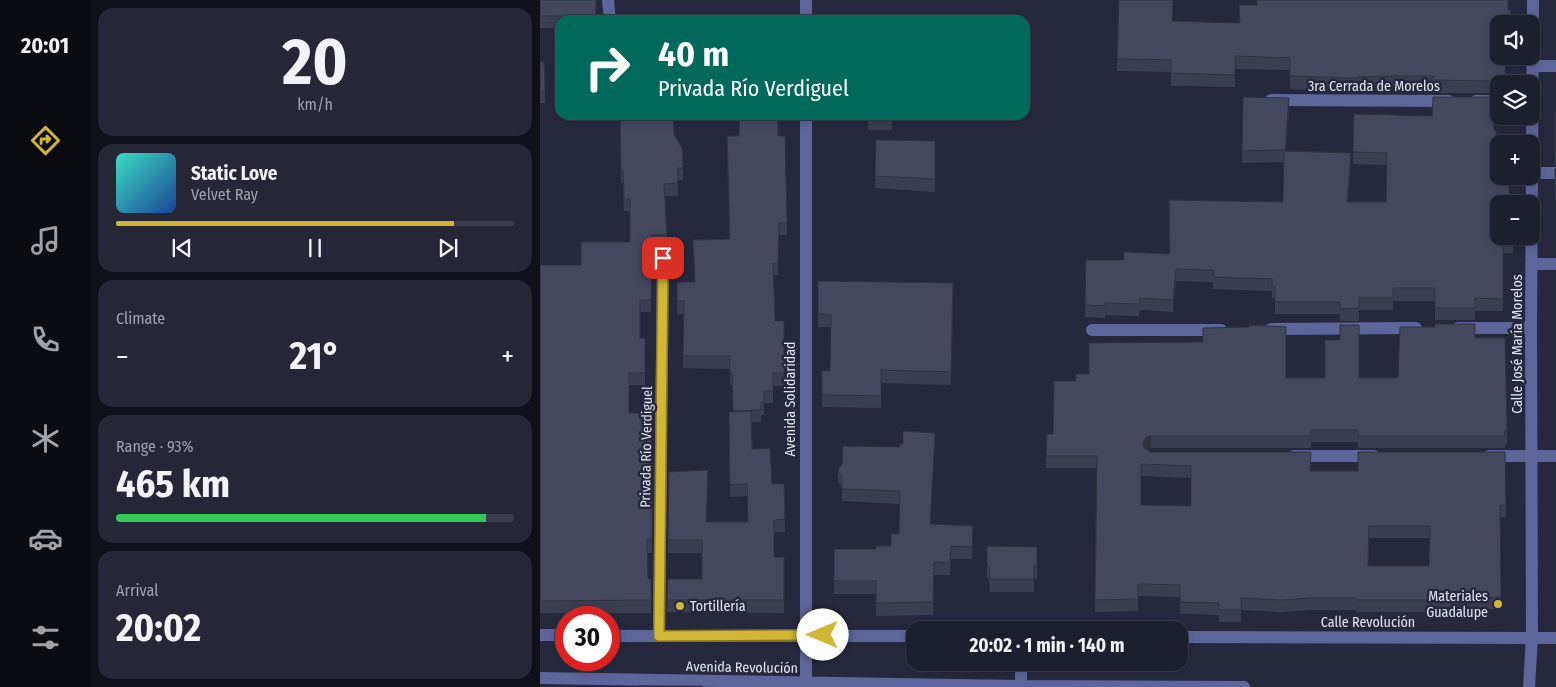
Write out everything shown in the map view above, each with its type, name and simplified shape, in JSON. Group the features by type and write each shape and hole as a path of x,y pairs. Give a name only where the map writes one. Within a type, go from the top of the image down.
{"street":[{"path":"608,0 610,15"},
{"path":"806,0 806,15"},
{"name":"Calle José María Morelos","path":"1532,75 1533,0"},
{"path":"1532,66 1556,66"},
{"name":"3ra Cerrada de Morelos","path":"1260,100 1490,101"},
{"name":"Avenida Solidaridad","path":"806,120 806,683"},
{"path":"1540,173 1556,173"},
{"name":"Calle José María Morelos","path":"1529,687 1532,637 1532,185"},
{"name":"Privada Río Verdiguel","path":"659,636 663,258"},
{"path":"1531,264 1556,264"},
{"path":"1262,329 1531,328"},
{"path":"1092,330 1232,329"},
{"path":"1278,456 1386,456"},
{"path":"1474,456 1556,456"},
{"path":"540,635 555,635"},
{"path":"620,636 906,636"},
{"name":"Calle Revolución","path":"1188,637 1556,638"},
{"path":"1021,671 1021,687"},
{"name":"Avenida Revolución","path":"540,678 1021,687 1244,687"}],"building":[{"path":"540,0 596,0 596,15 540,16"},
{"path":"1119,0 1173,0 1172,21 1240,23 1239,5 1257,5 1257,0 1508,0 1508,10 1511,10 1511,15 1490,15 1490,65 1506,65 1505,75 1490,75 1490,81 1434,80 1434,76 1357,78 1290,76 1290,58 1235,56 1235,75 1171,73 1171,60 1117,59"},
{"path":"540,62 544,62 545,91 540,91"},
{"path":"1243,97 1289,98 1285,150 1242,151"},
{"path":"1433,97 1490,97 1490,125 1494,125 1496,135 1490,135 1490,185 1509,185 1509,195 1490,195 1490,245 1503,245 1503,299 1475,298 1475,308 1435,308 1435,288 1393,288 1393,298 1359,298 1359,308 1340,309 1340,302 1275,302 1275,286 1272,286 1272,279 1213,277 1214,270 1176,269 1173,300 1140,298 1139,304 1105,303 1105,306 1085,305 1086,260 1124,260 1124,252 1170,254 1169,200 1283,202 1284,151 1351,153 1347,202 1386,202 1387,153 1353,152 1354,114 1432,116"},
{"path":"1556,111 1556,153 1555,153"},
{"path":"620,120 673,120 674,134 682,148 683,168 678,168 678,183 664,184 667,235 652,235 651,300 640,300 640,338 645,338 645,373 629,373 629,413 651,413 652,540 647,540 648,579 651,579 651,600 540,601 540,265 581,265 581,242 630,242 630,199 624,199 623,171 621,171"},
{"path":"740,120 778,120 778,136 785,136 787,223 779,223 778,263 773,263 775,321 784,321 784,373 773,373 773,391 764,391 764,402 761,402 761,410 733,411 730,356 683,356 684,301 677,301 677,282 695,282 693,240 730,239 727,136 739,136"},
{"path":"876,140 935,141 935,179 875,176"},
{"path":"1556,169 1556,187 1555,187"},
{"path":"818,281 953,283 951,372 881,370 881,396 822,395 822,371 830,371 831,315 818,314"},
{"path":"1435,324 1475,324 1475,338 1505,338 1507,431 1504,431 1505,436 1358,436 1358,430 1311,430 1311,436 1151,436 1147,437 1143,443 1144,448 1151,452 1311,452 1310,471 1358,471 1358,452 1505,452 1506,505 1500,505 1501,597 1463,598 1463,600 1311,598 1281,600 1241,598 1241,610 1219,610 1219,603 1180,602 1180,585 1138,584 1138,599 1095,600 1097,456 1046,456 1047,434 1053,434 1054,381 1076,381 1076,374 1089,374 1089,343 1203,342 1203,328 1249,327 1249,325 1286,327 1286,378 1325,378 1325,340 1340,340 1340,325 1359,325 1359,378 1398,378 1400,327 1435,327","holes":["1141,464 1191,466 1191,506 1141,505","1369,526 1430,526 1429,566 1368,566"]},
{"path":"751,411 752,449 770,448 772,484 784,484 785,519 774,520 774,557 784,557 784,600 667,600 668,579 702,579 702,540 668,540 669,472 708,470 706,522 748,522 747,484 730,485 729,412"},
{"path":"903,431 935,433 930,524 973,526 972,547 951,546 950,563 934,562 933,602 876,603 876,581 834,581 834,549 876,549 876,546 891,546 891,534 899,534 900,491 842,489 842,477 838,470 842,464 843,446 900,447 900,444 903,444"},
{"path":"987,546 1037,547 1037,566 1034,566 1034,579 990,579 989,566 987,566"},
{"path":"638,686 702,686 701,687"}],"place":[{"name":"Materiales Guadalupe","path":"1498,604"},
{"name":"Tortillería","path":"680,606"}],"route":[{"path":"663,258 659,636 823,635"}]}
